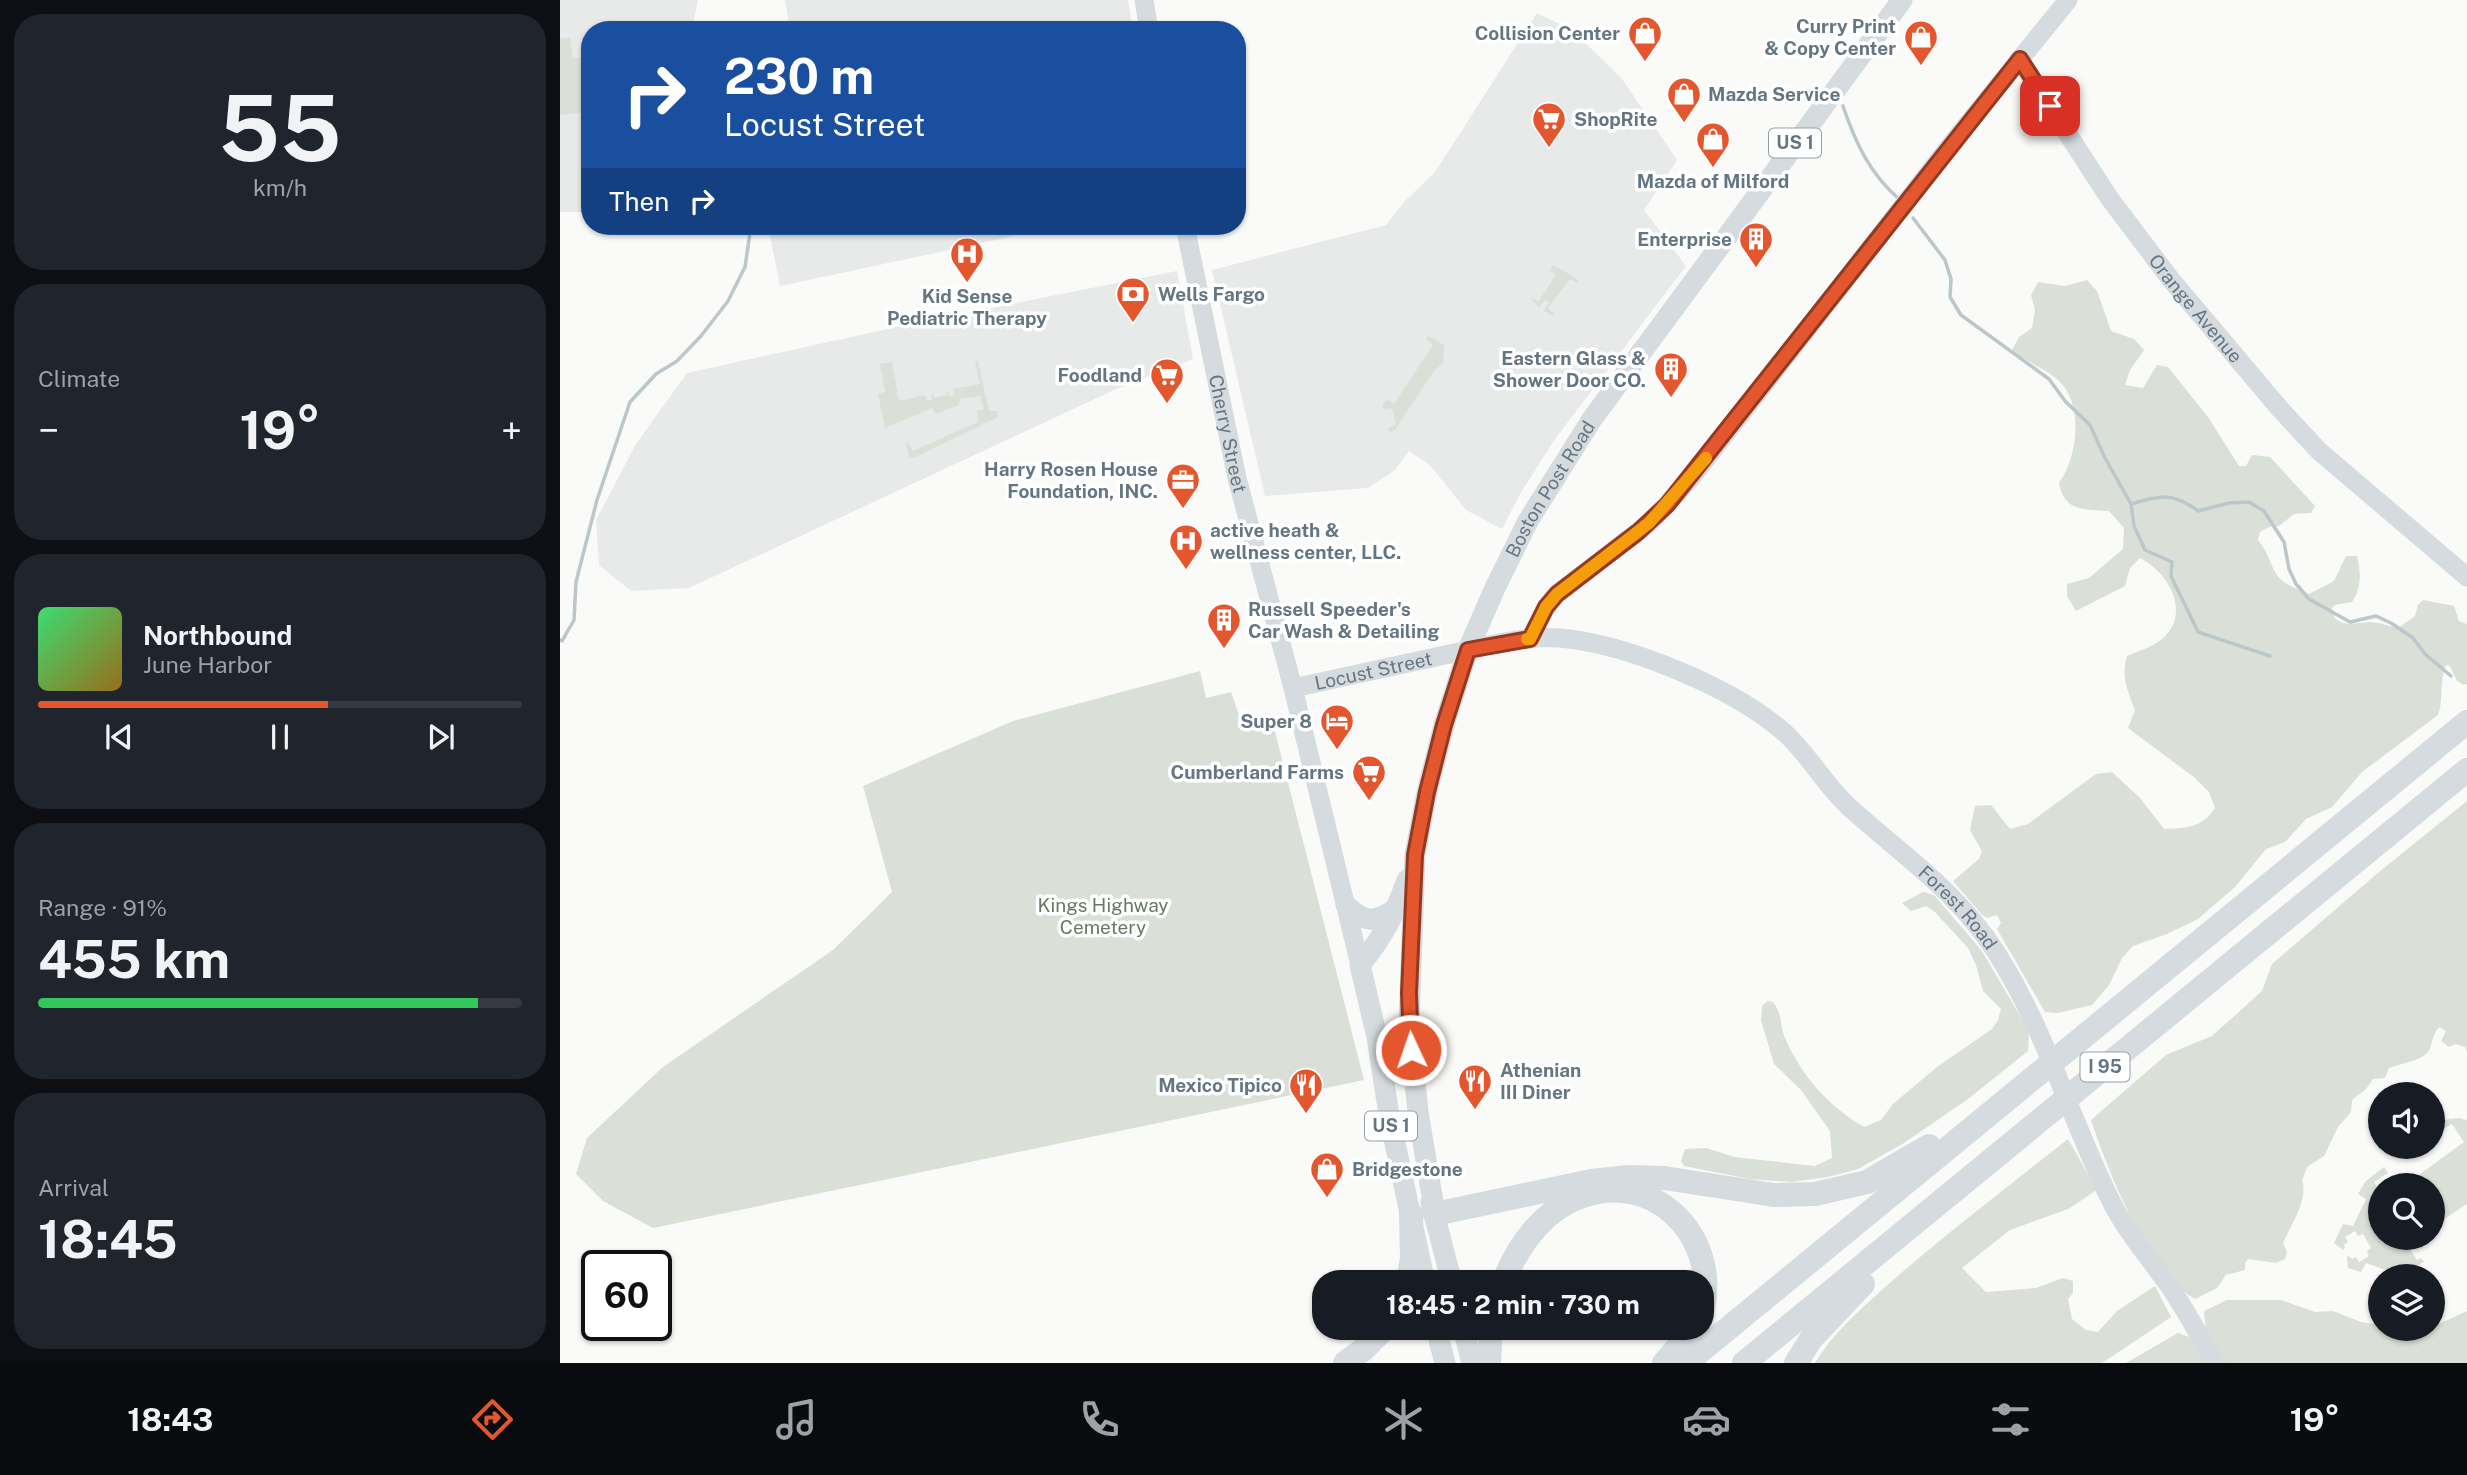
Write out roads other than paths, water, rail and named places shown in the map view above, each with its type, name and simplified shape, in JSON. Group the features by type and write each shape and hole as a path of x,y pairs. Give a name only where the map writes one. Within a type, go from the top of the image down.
{"highway":[{"name":"I 95","path":"1686,1363 2467,722"},
{"name":"I 95","path":"1744,1363 2467,770"},
{"path":"1410,1270 1423,1214 1591,1181 1629,1177 1664,1178 1774,1195 1802,1196 1842,1189 1867,1182 1903,1163 2027,1083"},
{"path":"1796,1363 1829,1317 1969,1178"},
{"path":"1510,1270 1534,1229 1551,1214 1580,1196 1620,1191 1641,1195 1661,1204 1677,1216 1699,1249 1705,1270"},
{"path":"1345,1363 1373,1340"},
{"path":"1489,1363 1490,1340"},
{"path":"1664,1363 1684,1340"}],"main road":[{"path":"1144,0 1148,21"},
{"name":"Boston Post Road","path":"1447,1270 1423,1214 1389,1115 1377,1037 1360,965 1384,934 1397,908 1415,855 1444,725 1468,650 1520,536 1558,470 1592,419 1902,0"},
{"path":"1530,639 1546,607 1557,594 1649,523 1683,487 2067,0"},
{"name":"Orange Avenue","path":"2020,59 2110,199 2172,281 2272,400 2319,451 2467,577"},
{"name":"Cherry Street","path":"1187,235 1232,457 1293,688 1360,965"},
{"name":"Forest Road","path":"1530,639 1561,638 1587,643 1658,664 1720,690 1768,719 1799,747 1848,806 1926,872 1969,913 2013,981 2123,1222 2179,1300 2215,1363"},
{"name":"Locust Street","path":"1293,688 1530,639"},
{"name":"Boston Post Road","path":"1415,855 1409,1023 1418,1112 1425,1270"},
{"path":"1346,905 1356,915 1368,920 1384,917 1397,908"},
{"path":"1439,1340 1445,1363"},
{"path":"1466,1340 1472,1363"}],"waterway":[{"path":"1843,106 1865,157 1880,179 1899,199"},
{"path":"1913,218 1945,260 1951,279 1950,297 1961,315 2049,379 2065,401 2090,425 2131,504 2166,497 2181,501 2198,511 2229,503 2249,502 2264,511 2284,542 2289,569 2296,584 2309,599 2350,622 2376,616 2391,623 2413,638 2425,654 2451,676"},
{"path":"560,640 562,641 574,620 576,582 597,500 630,402 656,374 677,361 728,301 745,267 750,235"},
{"path":"2131,504 2134,526 2145,550 2172,562 2171,576 2198,632 2270,656"}],"place":[{"name":"Collision Center","path":"1645,63"},
{"name":"Curry Print & Copy Center","path":"1921,67"},
{"name":"Mazda Service","path":"1684,124"},
{"name":"ShopRite","path":"1549,149"},
{"name":"Mazda of Milford","path":"1713,169"},
{"name":"Enterprise","path":"1756,269"},
{"name":"Kid Sense Pediatric Therapy","path":"967,284"},
{"name":"Wells Fargo","path":"1133,324"},
{"name":"Eastern Glass & Shower Door CO.","path":"1671,399"},
{"name":"Foodland","path":"1167,405"},
{"name":"Harry Rosen House Foundation, INC.","path":"1183,510"},
{"name":"active heath & wellness center, LLC.","path":"1186,571"},
{"name":"Russell Speeder's Car Wash & Detailing","path":"1224,650"},
{"name":"Super 8","path":"1337,751"},
{"name":"Cumberland Farms","path":"1369,802"},
{"name":"Athenian III Diner","path":"1475,1111"},
{"name":"Mexico Tipico","path":"1306,1115"},
{"name":"Bridgestone","path":"1327,1199"}],"park label":[{"name":"Kings Highway Cemetery","path":"1103,916"}]}
